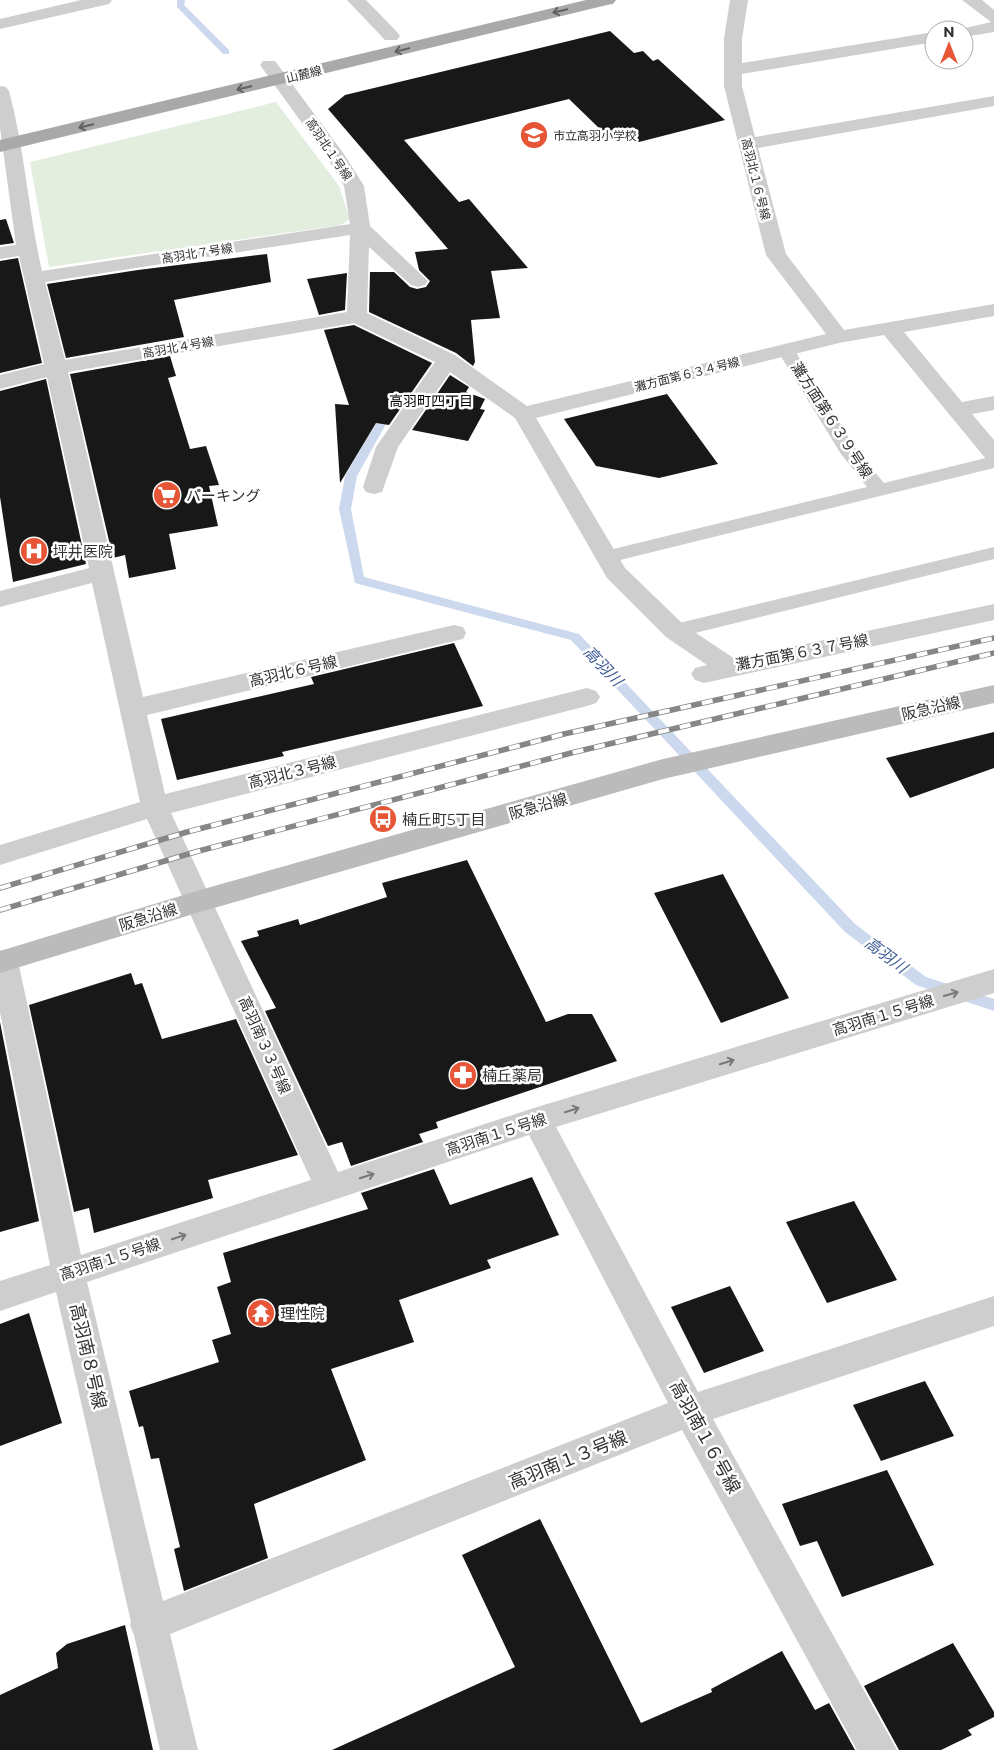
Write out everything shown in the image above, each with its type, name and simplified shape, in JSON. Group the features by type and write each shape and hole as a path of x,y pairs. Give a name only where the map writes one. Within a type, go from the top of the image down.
{"main road":[{"name":"山麓線","path":"275,72 391,36 539,0"},
{"name":"山麓線","path":"5,136 275,72 583,3 607,0"}],"street":[{"path":"25,0 34,16"},
{"path":"0,24 103,0"},
{"path":"356,0 391,36"},
{"name":"高羽北１６号線","path":"739,0 733,39 733,86 776,255 839,337"},
{"path":"971,0 994,18"},
{"path":"974,30 994,26"},
{"path":"732,70 924,39"},
{"name":"高羽北１号線","path":"275,72 337,158 354,186 360,228 357,316"},
{"name":"高羽南３３号線","path":"0,91 5,136 27,249 103,572 155,807 200,901 330,1188"},
{"path":"747,144 994,101"},
{"path":"360,228 418,281"},
{"name":"高羽北７号線","path":"34,278 360,228"},
{"path":"0,253 27,249"},
{"name":"灘方面第６３４号線","path":"523,414 839,337 994,310"},
{"path":"357,316 442,358 523,414"},
{"name":"高羽北４号線","path":"0,382 56,368 357,316"},
{"path":"889,328 994,454"},
{"path":"374,487 387,446 442,358"},
{"path":"956,410 994,403"},
{"name":"灘方面第６３７号線","path":"523,414 608,557 614,572 675,631 732,668 994,612"},
{"path":"0,599 103,572"},
{"name":"高羽北６号線","path":"132,710 454,633"},
{"path":"704,674 732,668"},
{"name":"阪急沿線","path":"2,962 200,901 663,769 994,694"},
{"name":"高羽北３号線","path":"0,856 155,807 587,697"},
{"name":"高羽南８号線","path":"2,962 68,1272 148,1625 179,1750"},
{"name":"高羽南１５号線","path":"0,1296 68,1272 537,1120 992,982"},
{"name":"高羽南１６号線","path":"537,1120 690,1412 878,1750"},
{"name":"高羽南１３号線","path":"148,1625 690,1412 994,1311"}],"lane":[{"name":"灘方面第６３９号線","path":"786,350 850,454 879,490"},
{"path":"608,557 994,462"},
{"path":"675,631 994,553"}],"green space":[{"path":"276,102 339,186 350,219 341,225 49,267 30,162"}],"building":[{"path":"610,31 634,53 643,51 653,61 658,59 725,120 639,142 615,139 605,130 602,131 569,99 404,140 459,202 469,199 528,268 491,271 500,318 471,320 475,362 473,366 456,353 369,312 370,272 394,272 410,287 417,289 426,287 430,281 419,270 415,252 448,249 328,109 345,95"},
{"path":"6,219 14,243 0,245 0,220"},
{"path":"267,254 271,282 174,300 184,337 66,358 47,284 138,270"},
{"path":"18,258 42,363 0,373 0,261"},
{"path":"347,273 345,310 319,315 307,279"},
{"path":"354,325 432,363 389,425 376,423 340,483 335,404 349,405 324,330"},
{"path":"170,356 176,376 168,378 190,449 206,446 219,485 209,486 218,526 169,534 176,569 129,578 125,555 113,558 70,374"},
{"path":"450,375 469,387 466,392 485,399 480,409 485,410 468,441 412,430"},
{"path":"46,379 86,564 13,582 0,497 0,391"},
{"path":"667,394 718,464 659,478 596,466 564,419"},
{"path":"454,643 483,706 282,752 284,756 177,780 161,719 314,684 311,677"},
{"path":"994,732 994,768 910,798 886,758"},
{"path":"467,860 546,1022 568,1014 592,1014 617,1061 436,1122 438,1128 419,1134 423,1142 351,1166 342,1142 328,1146 265,1011 276,1008 241,941 259,936 257,931 298,919 300,925 387,897 382,883"},
{"path":"723,874 789,998 721,1023 654,893"},
{"path":"131,973 135,985 142,983 162,1039 236,1019 298,1155 208,1180 213,1198 94,1233 89,1208 74,1212 29,1005"},
{"path":"0,1022 39,1221 0,1232"},
{"path":"434,1169 450,1205 532,1177 559,1235 487,1260 491,1268 399,1300 414,1342 331,1369 366,1460 254,1504 268,1558 184,1591 174,1549 180,1547 159,1458 151,1459 143,1426 139,1427 129,1391 219,1362 212,1340 231,1334 217,1287 231,1282 223,1253 368,1209 361,1193"},
{"path":"854,1201 897,1280 827,1303 786,1222"},
{"path":"730,1286 764,1351 704,1373 671,1307"},
{"path":"29,1313 62,1423 0,1446 0,1324"},
{"path":"925,1381 954,1436 881,1461 853,1405"},
{"path":"887,1470 934,1565 842,1597 817,1541 800,1546 782,1504"},
{"path":"540,1519 641,1723 712,1692 711,1689 782,1651 815,1710 829,1703 855,1750 332,1750 515,1667 462,1555"},
{"path":"125,1625 153,1750 0,1750 0,1695 58,1668 56,1653 67,1644"},
{"path":"953,1643 994,1712 994,1717 968,1730 972,1735 941,1750 899,1750 864,1686"}],"waterway":[{"name":"高羽川","path":"181,0 180,5 226,52"},
{"name":"高羽川","path":"390,408 351,476 345,509 359,580 575,637 850,928 921,981 994,1005"}],"railway":[{"path":"0,888 187,832 564,734 994,638"},
{"path":"0,910 195,852 575,752 994,653"}],"place":[{"name":"市立高羽小学校","path":"534,135"},
{"name":"パーキング","path":"167,495"},
{"name":"坪井医院","path":"34,551"},
{"name":"楠丘町5丁目","path":"383,819"},
{"name":"楠丘薬局","path":"463,1075"},
{"name":"理性院","path":"261,1313"}],"district":[{"name":"高羽町四丁目","path":"431,401"}]}
